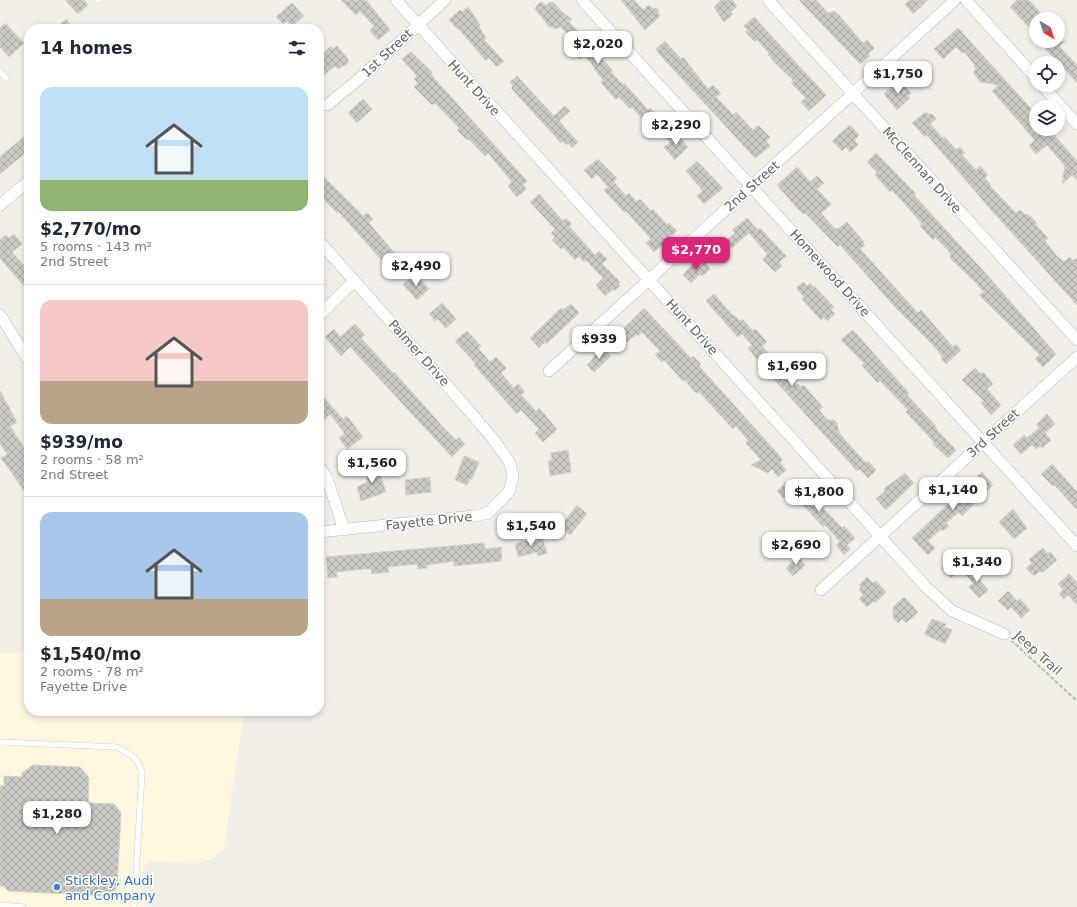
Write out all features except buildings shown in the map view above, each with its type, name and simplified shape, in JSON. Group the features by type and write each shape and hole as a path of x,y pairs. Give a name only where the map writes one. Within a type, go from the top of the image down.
{"street":[{"name":"Hunt Drive","path":"396,0 804,450 926,587 952,611 1004,634"},
{"name":"1st Street","path":"327,105 359,79 445,0"},
{"name":"Homewood Drive","path":"582,0 1077,546"},
{"name":"McClennan Drive","path":"768,0 1077,340"},
{"name":"2nd Street","path":"549,371 955,0"},
{"path":"966,0 1029,70"},
{"path":"1048,92 1077,124"},
{"path":"0,205 24,185"},
{"name":"Palmer Drive","path":"324,247 494,440 510,463 512,471"},
{"path":"324,311 354,281"},
{"path":"0,315 24,353"},
{"name":"3rd Street","path":"821,590 1077,357"},
{"name":"Fayette Drive","path":"324,532 474,516 488,513 509,492 513,477 512,471"},
{"path":"324,474 327,478 344,530"}],"lane":[{"path":"0,72 6,78"},
{"path":"0,742 116,747 128,752 138,761 142,772 134,907"},
{"path":"0,905 23,907"}],"path":[{"name":"Jeep Trail","path":"1004,634 1077,701"}],"shaded area":[{"path":"24,652 24,716 243,716 224,848 212,859 196,863 148,861 142,871 145,907 0,907 0,653"}],"place":[{"name":"Stickley, Audi and Company","path":"57,887"}]}
